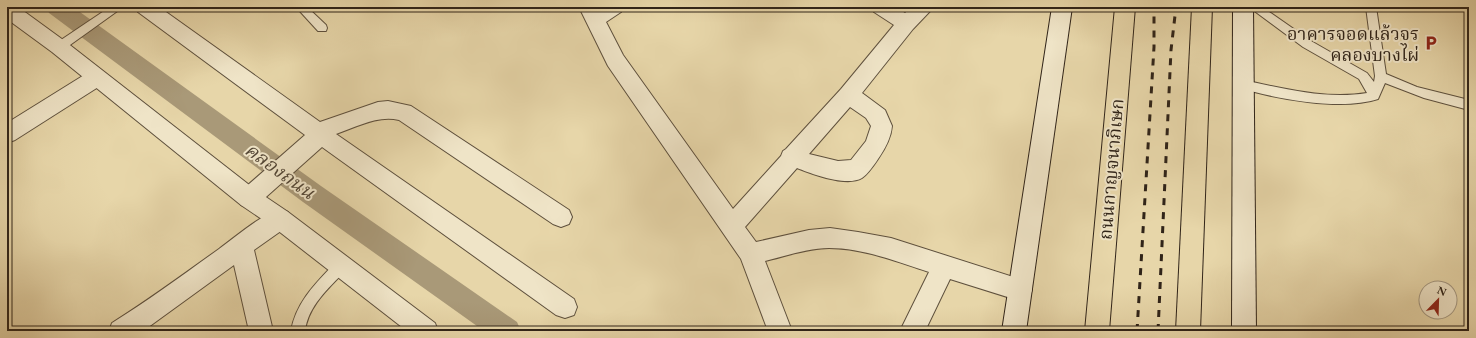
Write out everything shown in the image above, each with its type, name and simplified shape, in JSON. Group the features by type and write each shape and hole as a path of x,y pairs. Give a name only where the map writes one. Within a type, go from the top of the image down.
{"highway":[{"name":"ถนนกาญจนาภิเษก","path":"1097,331 1125,7"},
{"path":"1188,331 1202,7"}],"street":[{"path":"145,7 319,135 565,307"},
{"path":"614,7 592,13 615,60 751,254 780,331"},
{"path":"881,7 906,24"},
{"path":"732,226 791,157 848,95 906,24 924,7"},
{"path":"1014,331 1062,7"},
{"path":"1243,7 1242,84 1244,331"},
{"path":"7,9 60,47 96,78 249,198 280,219 340,267 426,331"},
{"path":"7,134 96,78"},
{"path":"791,157 822,168 841,172 855,171 867,159 882,129 881,120 874,113 848,95"},
{"path":"249,198 319,135 378,110 388,109 404,112 561,217"},
{"path":"121,331 154,310 241,245 280,219"},
{"path":"751,254 808,240 830,238 891,249 1020,290"},
{"path":"241,245 260,331"},
{"path":"912,331 944,266"}],"lane":[{"path":"60,47 118,7"},
{"path":"301,7 322,28"},
{"path":"1254,7 1307,44 1363,76 1370,85 1374,96"},
{"path":"1242,84 1314,98 1355,101 1374,96 1379,87 1381,76 1371,7"},
{"path":"1381,76 1399,86 1426,96 1469,105"},
{"path":"298,331 298,322 304,307 340,267"}],"waterway":[{"name":"คลองถนน","path":"57,7 312,194 507,331"}],"railway":[{"path":"1137,331 1154,47 1154,7"},
{"path":"1158,331 1171,50 1176,7"}],"place":[{"name":"อาคารจอดแล้วจร คลองบางไผ่","path":"1431,43"}]}
